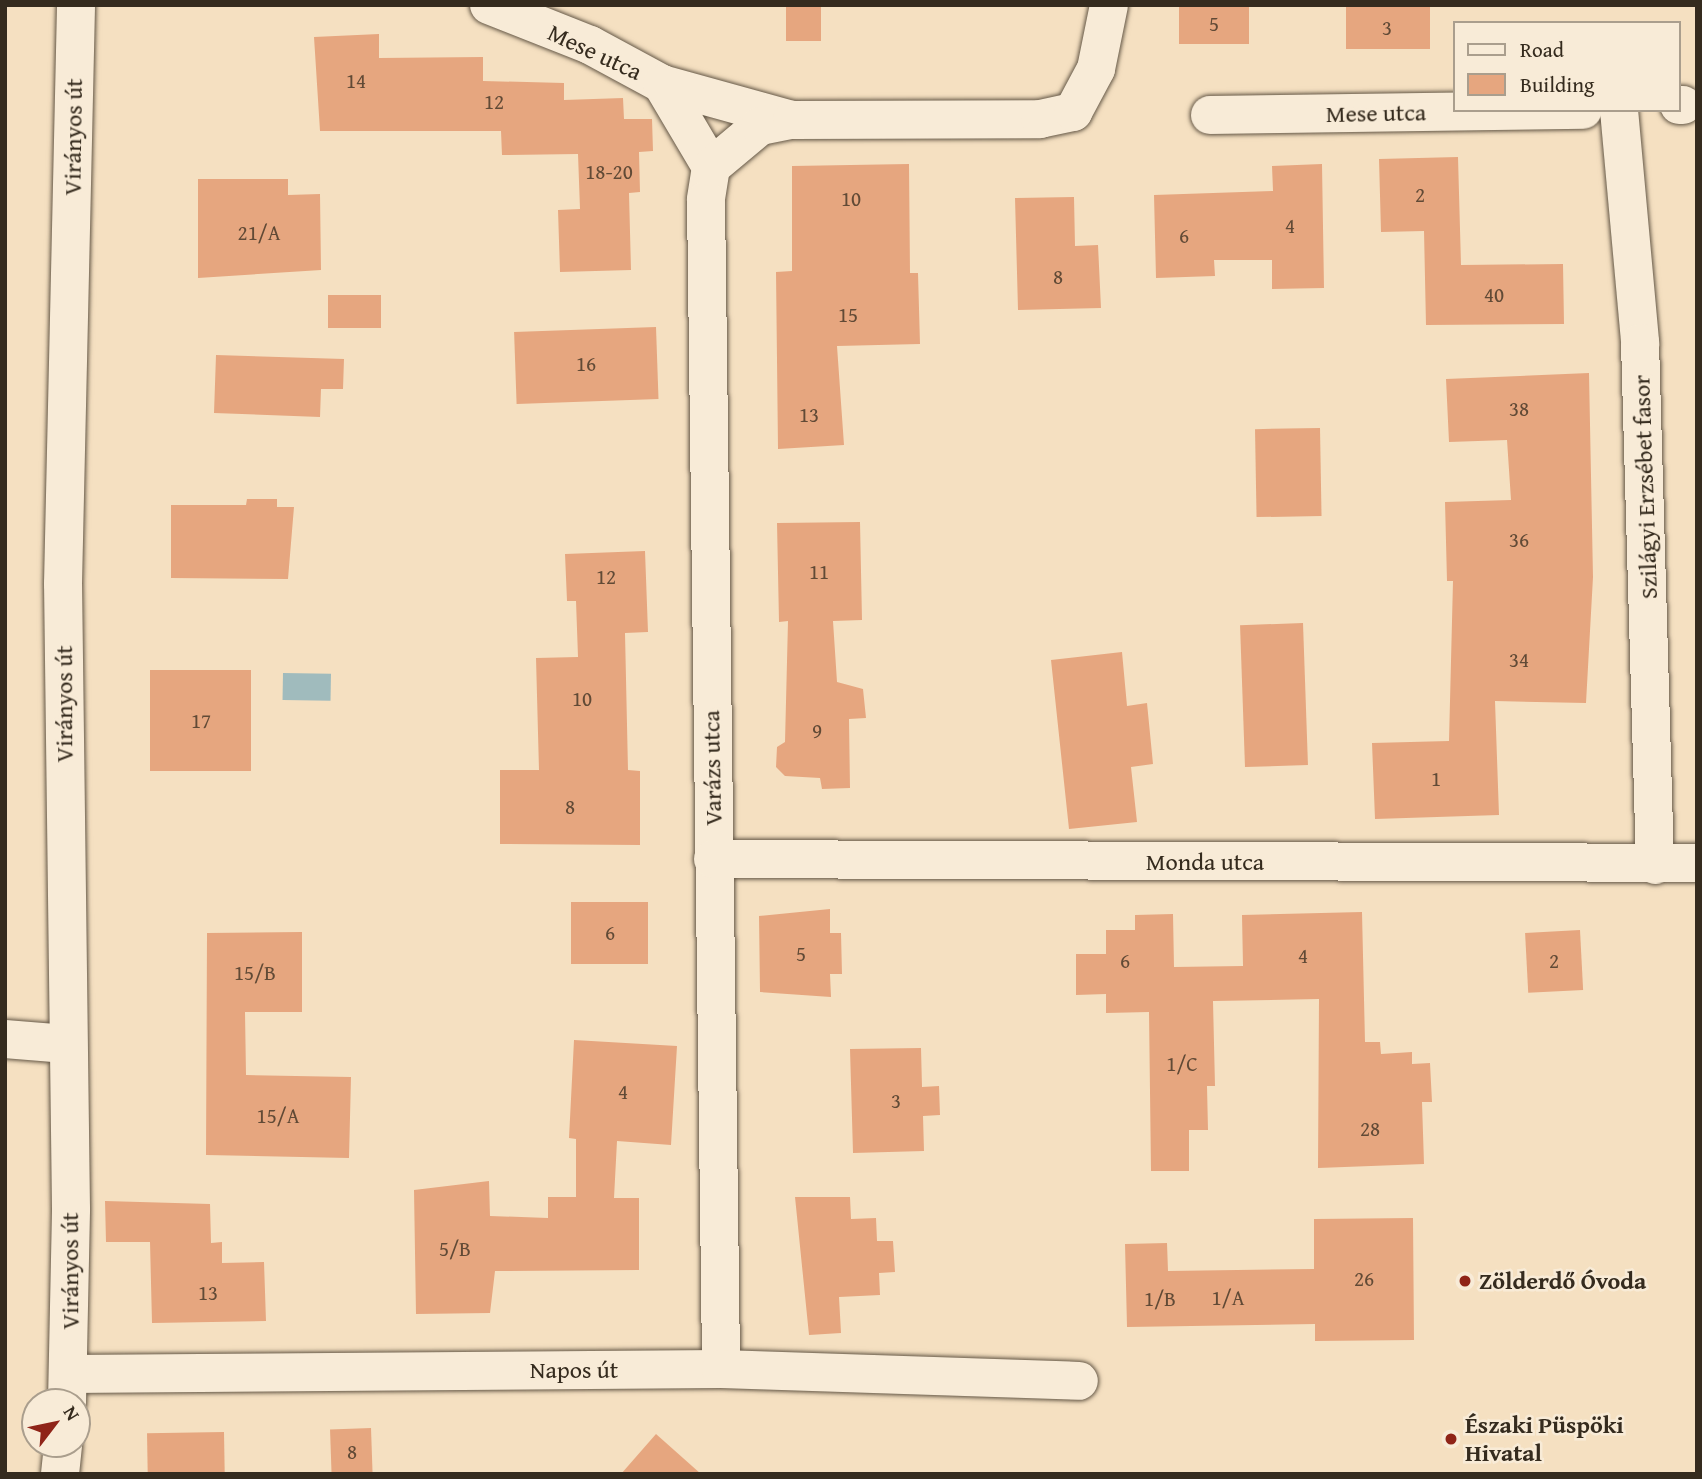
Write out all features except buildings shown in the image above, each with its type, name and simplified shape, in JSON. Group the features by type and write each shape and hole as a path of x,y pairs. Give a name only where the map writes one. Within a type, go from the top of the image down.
{"street":[{"name":"Virányos út","path":"68,1388 63,584 76,5"},
{"name":"Mese utca","path":"489,5 590,45 662,84 792,120"},
{"name":"Mese utca","path":"662,84 711,167 760,126 792,120 1040,119 1073,112 1096,69 1109,5"},
{"name":"Mese utca","path":"1210,115 1454,112"},
{"name":"Szilágyi Erzsébet fasor","path":"1619,112 1640,343 1655,865"},
{"name":"Varázs utca","path":"711,167 706,200 721,1369"},
{"name":"Monda utca","path":"713,859 1655,865 1697,863"},
{"path":"5,1039 66,1044"},
{"name":"Napos út","path":"68,1388 721,1369 1079,1381"}],"water":[{"path":"283,673 331,674 331,701 283,700"}],"place":[{"name":"Zölderdő Óvoda","path":"1465,1281"},
{"name":"Északi Püspöki Hivatal","path":"1451,1439"}]}
